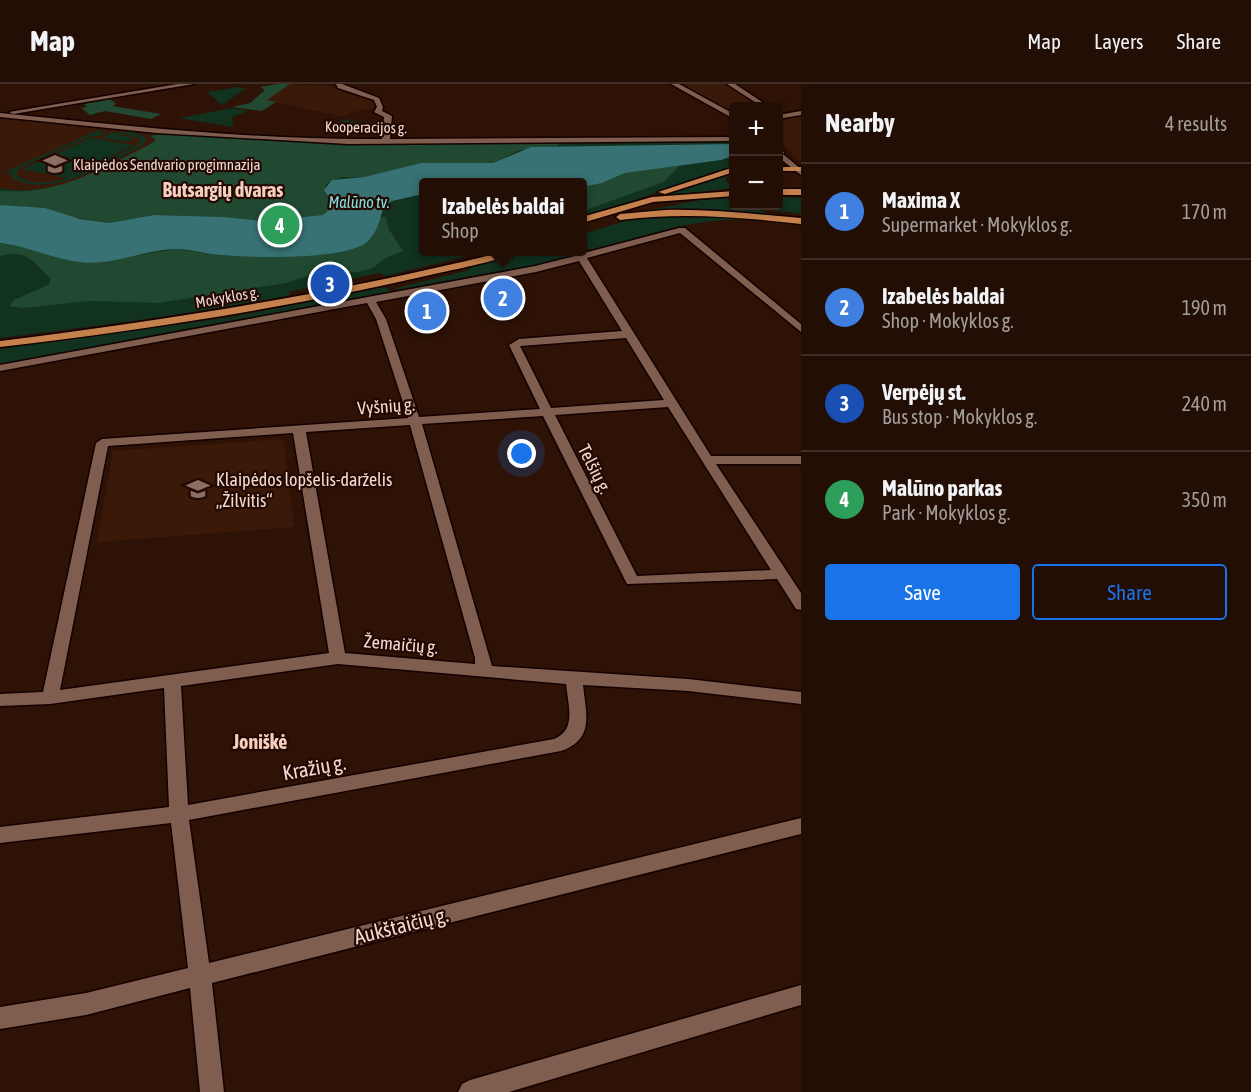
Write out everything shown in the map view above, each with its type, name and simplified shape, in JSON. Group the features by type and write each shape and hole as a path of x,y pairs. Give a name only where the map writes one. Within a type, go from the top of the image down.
{"main road":[{"path":"783,171 800,171"},
{"path":"587,228 620,213 729,174"},
{"path":"783,192 799,192"},
{"path":"587,219 706,195 729,193"},
{"path":"765,210 801,215"},
{"path":"620,213 686,212 801,220"},
{"name":"Mokyklos g.","path":"456,264 481,256"},
{"name":"Mokyklos g.","path":"0,344 253,308 493,256"}],"street":[{"path":"0,114 191,84"},
{"path":"339,84 340,87 377,99 380,107 378,112 388,116 386,142"},
{"path":"674,84 729,114"},
{"path":"730,84 759,102"},
{"path":"783,115 801,113"},
{"name":"Kooperacijos g.","path":"0,114 164,131 386,142 729,139"},
{"path":"782,156 800,171"},
{"path":"587,252 682,230 801,329"},
{"path":"0,368 536,269 574,256"},
{"path":"581,256 707,460 801,605"},
{"path":"370,300 381,319 415,422 483,658 484,670"},
{"name":"Telšių g.","path":"630,334 514,344 632,581 781,574"},
{"name":"Vyšnių g.","path":"50,698 102,443 673,403"},
{"path":"299,430 338,658"},
{"path":"707,460 801,460"},
{"name":"Žemaičių g.","path":"0,700 50,698 338,658 688,685 801,698"},
{"name":"Kražių g.","path":"0,835 179,814 555,746 570,740 578,726 574,678"},
{"path":"172,680 179,814 212,1092"},
{"name":"Aukštaičių g.","path":"0,1018 86,1004 801,826"},
{"path":"470,1092 801,995"}],"shaded area":[{"path":"290,84 327,86 374,100 377,107 353,112 344,117 266,100"},
{"path":"678,84 734,84 763,102 729,102 729,111"},
{"path":"801,112 801,162 783,145 783,115"},
{"name":"Klaipėdos Sendvario progimnazija","path":"0,117 160,134 152,136 156,140 147,146 73,183 38,190 0,191"},
{"name":"Klaipėdos lopšelis-darželis „Žilvitis“","path":"283,439 294,527 97,542 113,451"}],"green space":[{"path":"290,84 267,100 276,102 262,111 232,107 250,103 265,90 260,87"},
{"path":"238,87 246,88 222,105 207,92"},
{"path":"110,99 116,104 112,106 161,114 151,119 105,111 90,115 81,108 87,107 84,104"},
{"path":"232,108 248,111 232,117 233,127 179,118"},
{"path":"350,119 349,121 383,124 384,139 377,139 382,135 323,126"},
{"path":"99,130 103,130 100,133 130,132 142,135 146,140 142,146 96,169 63,182 29,184 13,179 10,172 0,174","holes":["112,133 103,138 126,142 136,138 115,134 126,134 139,138 138,145 61,180 33,182 20,178 16,174 21,167 87,138"]},
{"path":"160,134 348,144 729,140 729,167 587,217 587,178 419,178 419,256 468,256 386,276 380,273 288,292 291,295 255,302 0,338 0,188 20,190 58,186 112,164 156,140 151,136"},
{"path":"160,134 348,144 557,141 558,146 520,150 493,163 421,163 364,177 343,177 326,185 326,195 334,206 324,215 262,221 225,217 154,215 109,223 0,205 0,191 41,189 76,179 147,146 156,140 151,136"},
{"path":"91,138 134,145 67,178 22,169"},
{"path":"680,165 664,182 587,210 587,186 602,183 625,173"},
{"path":"729,173 725,179 729,184 729,188 663,196"},
{"path":"783,197 801,198 801,214 771,210 783,210"},
{"path":"729,198 729,210 760,210 801,219 711,210 650,210 700,200"},
{"path":"690,214 801,223 801,225 748,220 713,221 660,231 591,252 587,246 587,233 644,215"},
{"path":"380,217 386,217 388,228 403,251 384,259 373,268 359,272 313,274 286,283 159,303 90,301 22,308 9,306 14,300 50,284 50,278 23,255 0,256 0,243 96,262 176,249 218,255 269,257 367,242 373,236"},
{"path":"506,256 570,256 521,270 401,293 396,288 470,270 467,267"},
{"path":"385,287 394,294 370,296 371,298 0,366 0,349 232,317"}],"water":[{"name":"Malūno tv.","path":"729,144 729,157 721,160 625,173 602,183 587,186 587,178 419,178 419,195 392,201 384,206 370,240 354,249 318,255 254,257 175,249 92,263 0,243 0,205 45,208 80,219 109,223 154,215 225,217 262,221 323,215 334,206 324,190 332,180 364,177 421,163 493,163 531,147"}],"place":[{"name":"Klaipėdos Sendvario progimnazija","path":"55,164"},
{"name":"Malūno parkas","path":"280,225"},
{"name":"Verpėjų st.","path":"330,284"},
{"name":"Izabelės baldai","path":"503,298"},
{"name":"Maxima X","path":"427,311"},
{"name":"Klaipėdos lopšelis-darželis „Žilvitis“","path":"198,489"}],"district":[{"name":"Butsargių dvaras","path":"223,189"},
{"name":"Joniškė","path":"260,741"}]}
